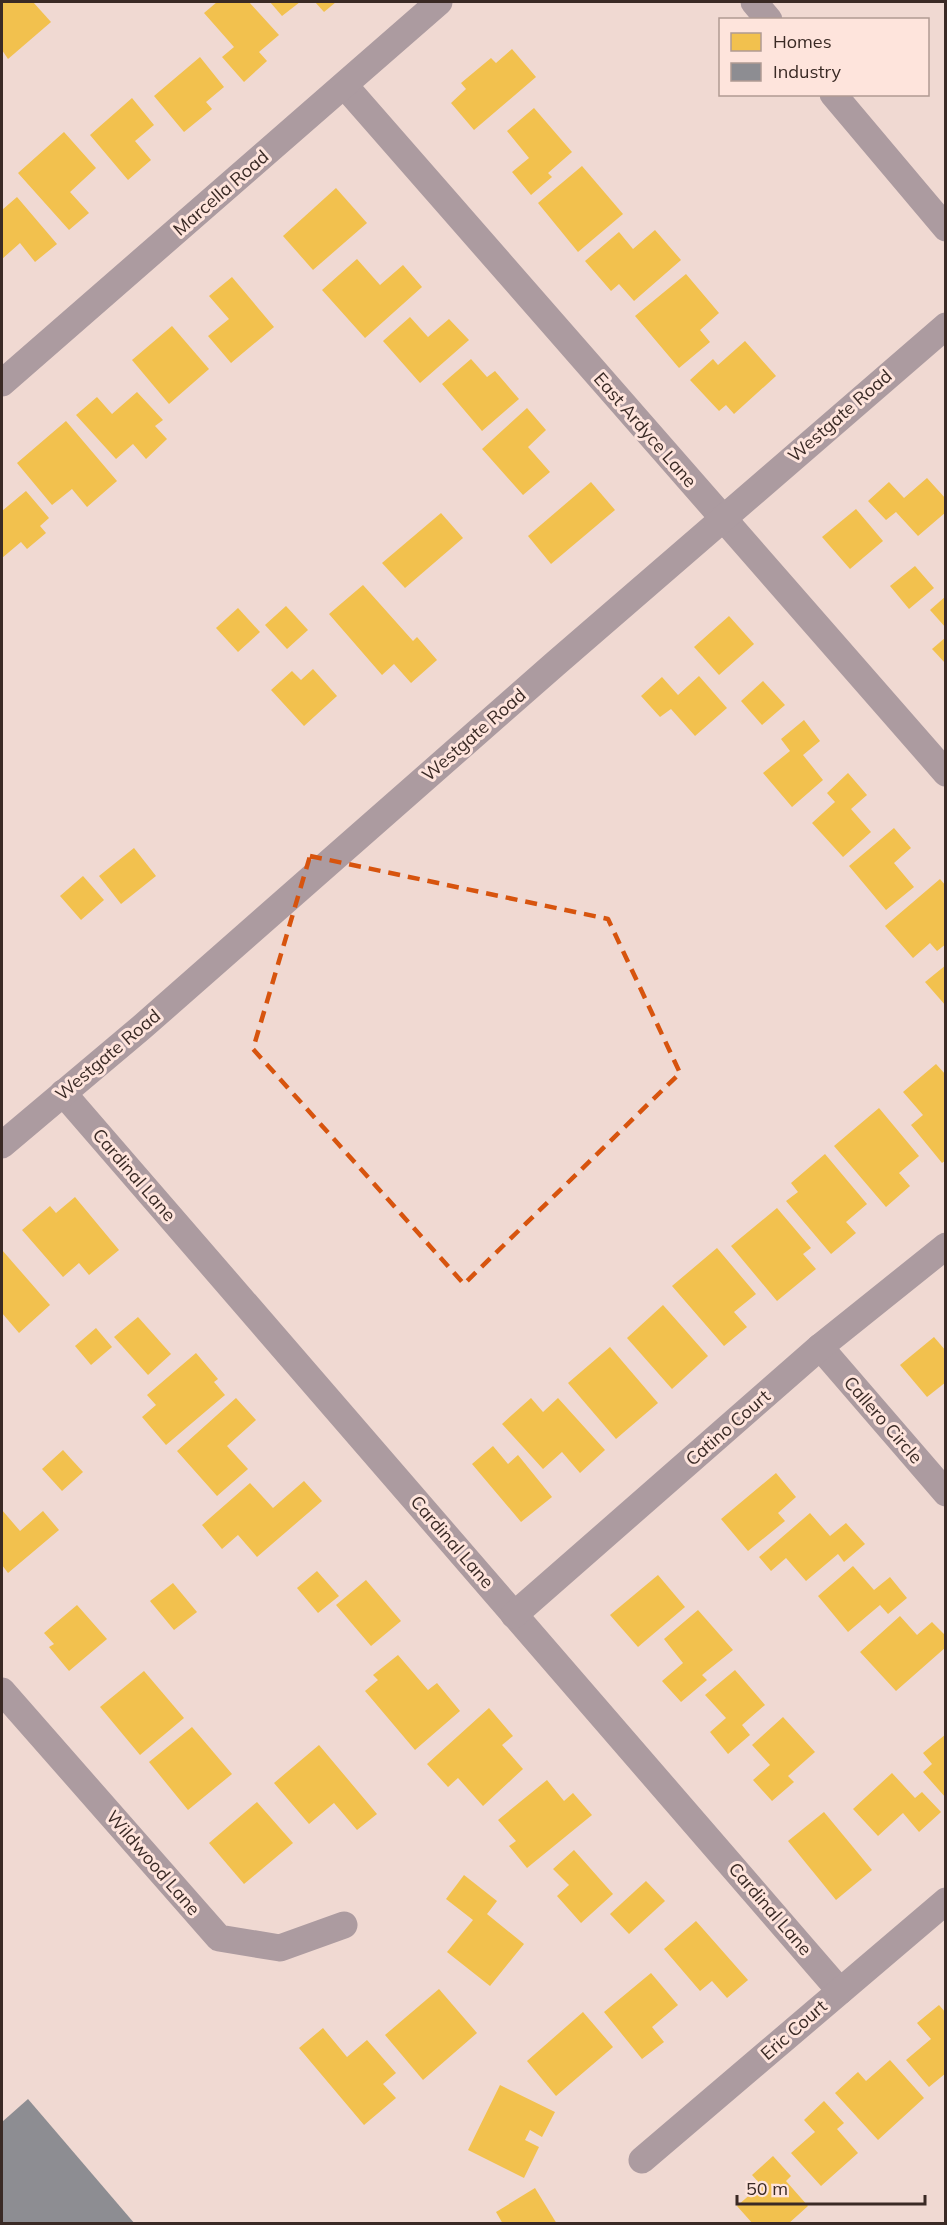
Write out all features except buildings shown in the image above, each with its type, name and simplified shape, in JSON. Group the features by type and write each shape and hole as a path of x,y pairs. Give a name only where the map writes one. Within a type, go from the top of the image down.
{"street":[{"name":"Marcella Road","path":"2,383 439,2"},
{"path":"754,2 767,18"},
{"name":"East Ardyce Lane","path":"345,86 945,773"},
{"path":"835,96 945,228"},
{"name":"Westgate Road","path":"2,1145 142,1027 722,518 945,326"},
{"name":"Cardinal Lane","path":"63,1093 840,1991"},
{"name":"Catino Court","path":"514,1615 820,1347 945,1246"},
{"name":"Callero Circle","path":"820,1347 945,1493"},
{"name":"Wildwood Lane","path":"2,1691 219,1938 280,1948 344,1925"},
{"name":"Eric Court","path":"642,2160 945,1901"}],"highlighted area":[{"path":"310,856 608,919 680,1073 464,1284 253,1049"}]}
